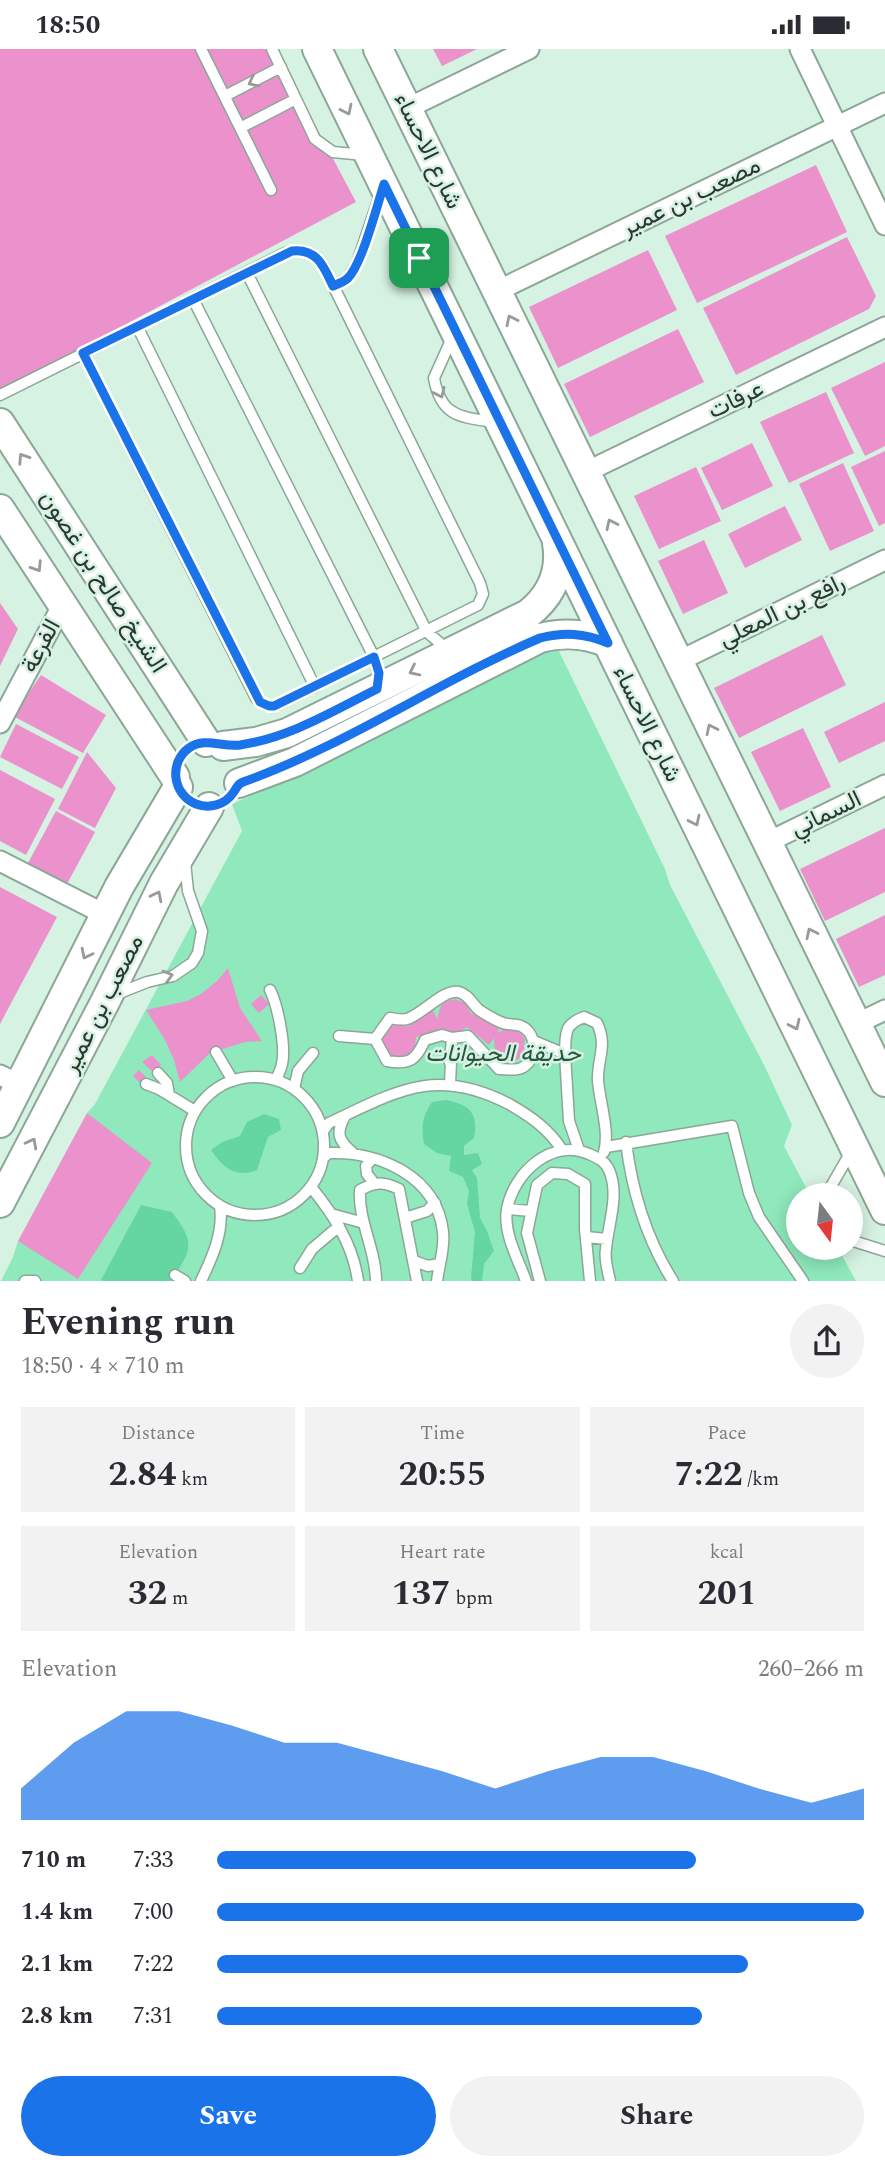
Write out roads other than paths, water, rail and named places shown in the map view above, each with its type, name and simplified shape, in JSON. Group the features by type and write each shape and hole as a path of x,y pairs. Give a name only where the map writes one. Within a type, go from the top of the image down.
{"street":[{"name":"شارع الاحساء","path":"317,49 885,1210"},
{"name":"شارع الاحساء","path":"378,49 885,1082"},
{"path":"408,108 529,49"},
{"path":"800,49 885,225"},
{"name":"مصعب بن عمير","path":"497,291 885,103"},
{"name":"عرفات","path":"586,472 885,327"},
{"name":"الشيخ صالح بن غصون","path":"0,423 215,744"},
{"name":"الشيخ صالح بن غصون","path":"0,509 176,782"},
{"name":"مصعب بن عمير","path":"0,1203 144,922 209,807 228,800 239,783 295,762 534,626 559,566 556,537"},
{"name":"رافع بن المعلي","path":"678,661 885,560"},
{"name":"الفرعة","path":"0,723 62,606"},
{"name":"مصعب بن عمير","path":"0,1123 10,1080 106,915 176,782 180,757 187,749 215,744 256,742 288,733 452,652 534,626 608,643"},
{"path":"215,744 230,751 239,766 239,783"},
{"path":"176,782 190,802 209,807"},
{"name":"السماني","path":"766,843 885,785"},
{"path":"0,861 106,915"},
{"path":"856,1024 885,1010"}],"lane":[{"path":"201,49 271,190"},
{"path":"272,49 320,144 333,152 369,155"},
{"path":"225,96 281,67"},
{"path":"240,128 296,99"},
{"path":"333,286 348,278 357,263 384,184"},
{"path":"0,395 83,353 247,273 285,253 307,251 320,261 333,286 482,588 483,594 478,605 274,706 264,705 256,698 83,353"},
{"path":"247,273 427,632 438,644 452,652"},
{"path":"193,299 374,657 379,673 377,689"},
{"path":"137,327 314,687"},
{"path":"455,331 434,378 445,406 460,417 500,423"},
{"path":"105,1002 132,987 183,970 198,953 202,931 188,891 184,860 186,845"},
{"path":"270,990 277,1009 282,1047 282,1063 276,1080"},
{"path":"376,1039 390,1019 406,1019 446,993 458,992 467,996 480,1010 503,1023 521,1025 534,1041 565,1053"},
{"path":"579,1150 569,1121 565,1031 573,1021 584,1017 597,1023 603,1035 598,1077 606,1147 602,1160"},
{"path":"376,1039 387,1061 403,1064 414,1058 425,1040 442,1035 452,1038 468,1036 499,1069 517,1069 526,1065 532,1054 534,1041"},
{"path":"339,1036 376,1039"},
{"path":"450,1084 452,1038"},
{"path":"216,1052 233,1081"},
{"path":"294,1089 298,1071 313,1053"},
{"path":"158,1073 167,1083 169,1095"},
{"path":"254,1077 276,1080 294,1089 317,1115 323,1131 323,1158 319,1174 311,1188 289,1206 261,1215 247,1215 220,1206 199,1188 187,1163 186,1136 195,1111 212,1093 233,1081 254,1077"},
{"path":"146,1084 195,1111"},
{"path":"323,1131 329,1123 394,1094 432,1084 450,1084 487,1094 520,1110 554,1136 562,1150"},
{"path":"346,1115 338,1133 340,1142 354,1154"},
{"path":"606,1147 732,1126 758,1217 803,1281"},
{"path":"626,1142 637,1197 653,1249 673,1281"},
{"path":"834,1183 854,1146"},
{"path":"526,1281 509,1236 507,1209 515,1189 530,1166 540,1159 562,1150 579,1150 602,1160 609,1171 614,1193 607,1239 606,1268 610,1281"},
{"path":"323,1158 330,1153 354,1154 396,1166 415,1178 435,1203 444,1236 437,1281"},
{"path":"372,1159 366,1166 367,1174 374,1183"},
{"path":"540,1281 527,1233 537,1185 552,1173 568,1174 585,1184 590,1281"},
{"path":"376,1281 376,1266 359,1203 360,1190 374,1183 387,1183 399,1189 417,1281"},
{"path":"311,1188 339,1226 351,1250 358,1281"},
{"path":"405,1218 427,1212 435,1203"},
{"path":"201,1281 218,1238 222,1219 220,1206"},
{"path":"507,1209 531,1211"},
{"path":"331,1214 364,1223"},
{"path":"300,1268 312,1249 339,1226"},
{"path":"586,1237 607,1239"},
{"path":"863,1244 885,1251"},
{"path":"351,1250 372,1251"},
{"path":"414,1261 428,1266 439,1264"},
{"path":"522,1270 537,1269"},
{"path":"175,1275 185,1281"},
{"path":"24,1281 35,1281"}],"park label":[{"name":"حديقة الحيوانات","path":"503,1054"}]}
